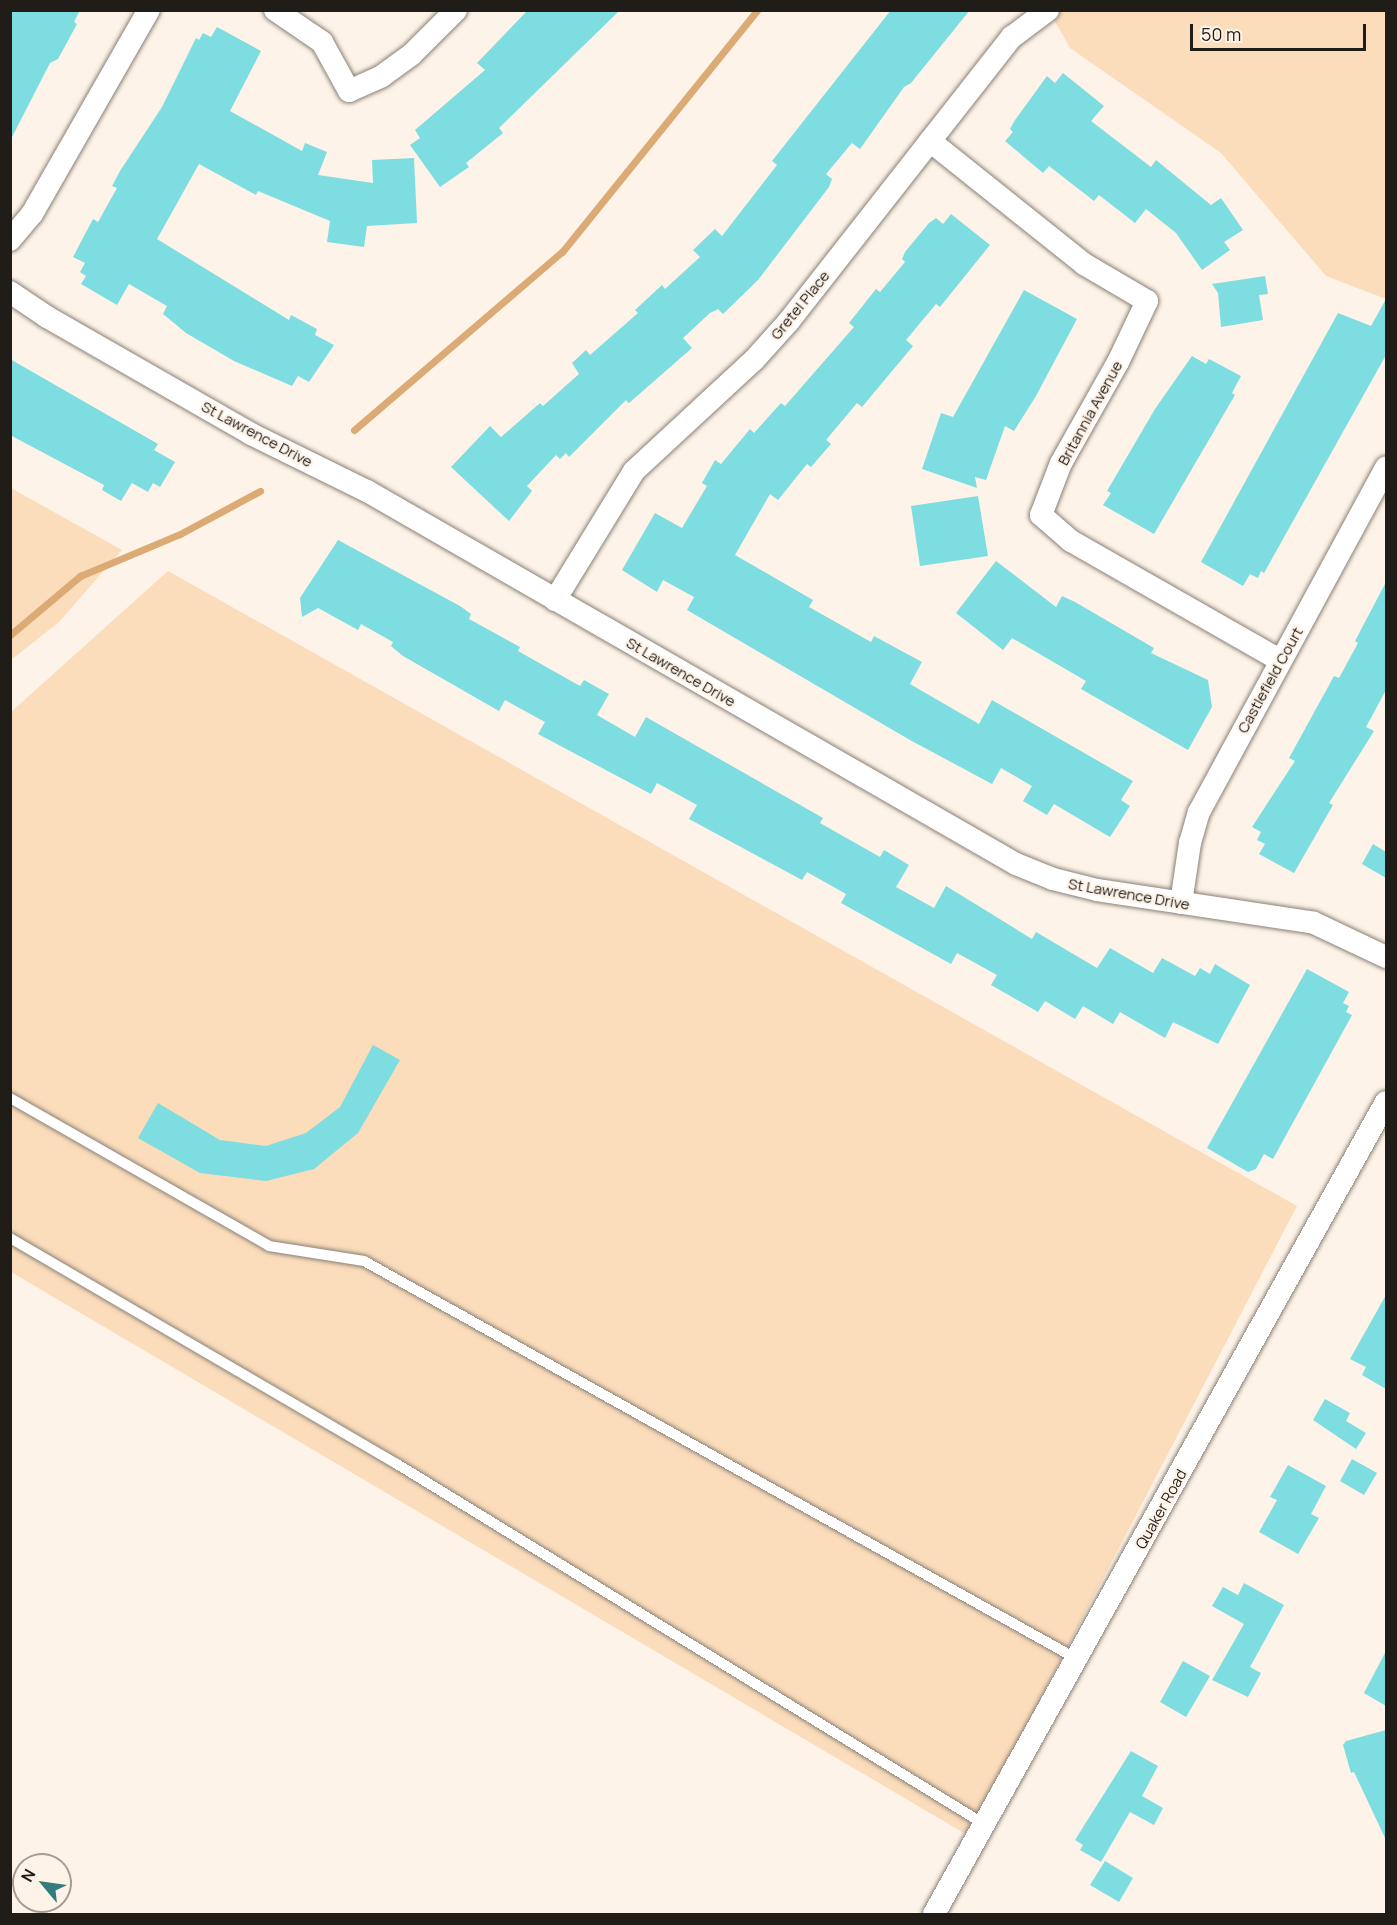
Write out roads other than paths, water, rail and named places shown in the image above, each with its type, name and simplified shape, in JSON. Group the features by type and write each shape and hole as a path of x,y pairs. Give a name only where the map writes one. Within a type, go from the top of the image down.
{"street":[{"path":"10,240 32,214 149,10"},
{"path":"275,10 322,42 349,91 382,76 412,54 456,10"},
{"name":"Gretel Place","path":"555,600 634,471 754,360 789,321 1012,37 1048,10"},
{"name":"Britannia Avenue","path":"930,141 1084,264 1146,301 1118,362 1061,463 1041,515 1071,541 1280,660"},
{"name":"St Lawrence Drive","path":"10,291 47,316 251,434 367,491 1016,864 1053,879 1097,890 1314,923 1386,957"},
{"name":"Castlefield Court","path":"1181,903 1190,843 1200,812 1386,467"},
{"name":"Quaker Road","path":"934,1914 1386,1102"}],"lane":[{"path":"10,1098 269,1246 364,1261 1077,1659"},
{"path":"10,1238 387,1458 984,1824"}],"waterway":[{"path":"354,430 562,252 757,10"},
{"path":"10,635 80,576 180,534 260,491"}]}
